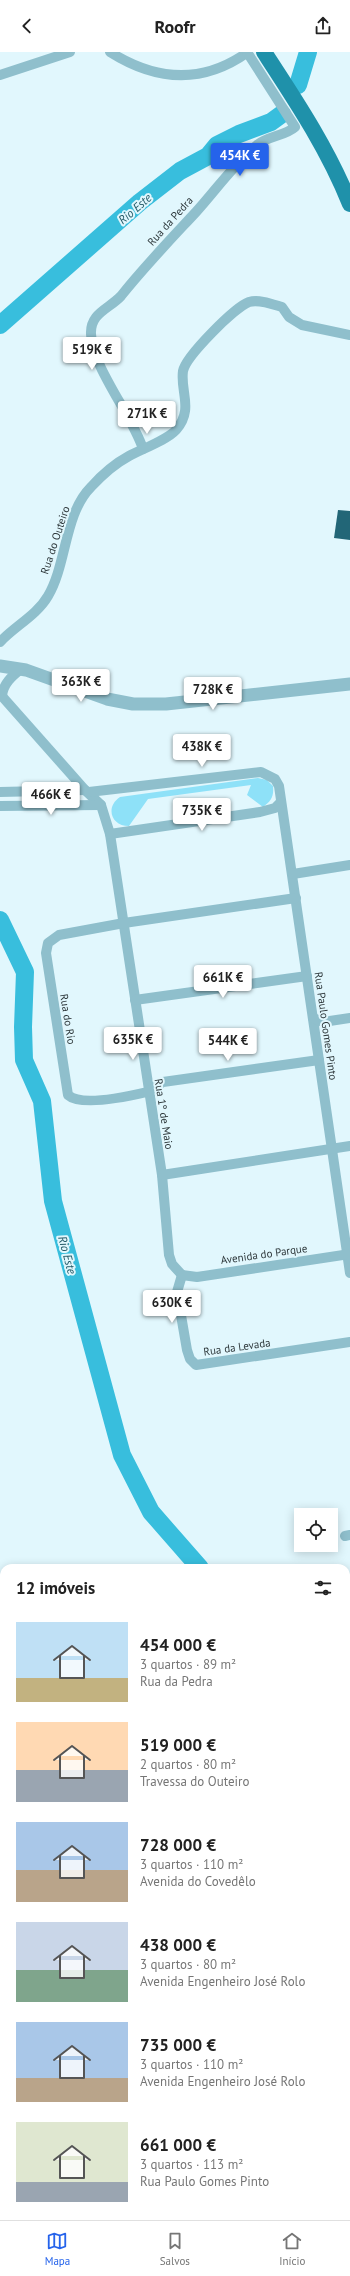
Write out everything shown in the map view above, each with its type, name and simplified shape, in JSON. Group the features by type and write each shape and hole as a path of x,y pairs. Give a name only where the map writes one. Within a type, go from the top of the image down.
{"main road":[{"path":"264,52 301,107 330,159 350,204"}],"street":[{"path":"0,75 70,52"},
{"path":"110,52 126,62 149,71 194,76 218,69 248,52 264,52"},
{"name":"Rua da Pedra","path":"143,449 92,342 92,321 99,313 113,305 148,262 197,211 209,194 258,144 279,134 290,132 295,127 248,52"},
{"name":"Rua do Outeiro","path":"0,642 35,613 48,596 78,506 90,487 127,458 176,430 182,420 187,404 183,372 187,362 195,350 245,304 259,302 282,307 289,317 302,325 350,334"},
{"path":"0,666 21,669 107,699 133,704 166,704 350,684"},
{"path":"21,669 13,675 3,688 1,695 101,805"},
{"name":"Rua Paulo Gomes Pinto","path":"0,792 87,791 262,772 275,779 279,786 293,874 331,1149 347,1239 348,1254"},
{"path":"110,834 260,812 275,808 281,802"},
{"path":"0,806 101,805"},
{"name":"Rua 1º de Maio","path":"101,805 110,834 124,923 162,1175 169,1255 172,1264 182,1275"},
{"path":"293,874 350,865"},
{"path":"124,923 296,898"},
{"name":"Rua do Rio","path":"124,923 59,935 48,943 46,953 68,1095 73,1099 88,1102 149,1091"},
{"path":"135,1000 307,976"},
{"path":"313,1018 323,1022 350,1018"},
{"path":"149,1091 163,1082 319,1060"},
{"path":"162,1175 350,1146"},
{"path":"348,1254 350,1273"},
{"name":"Avenida do Parque","path":"182,1275 197,1276 348,1254"},
{"name":"Rua da Levada","path":"182,1275 177,1292 187,1350 190,1359 196,1365 350,1342"}],"shaded area":[{"path":"258,778 267,780 273,786 271,798 263,807 247,795 251,785 148,799 129,826 118,823 112,815 115,801 120,797"}],"building":[{"path":"338,510 350,511 350,540 334,538"}],"waterway":[{"name":"Rio Este","path":"298,85 308,52"},
{"name":"Rio Este","path":"0,325 140,202 180,171 208,156 217,145 239,134 271,122 282,114"},
{"name":"Rio Este","path":"0,920 25,972 23,1027 24,1060 42,1101 53,1201 122,1455 151,1512 196,1564"}]}
